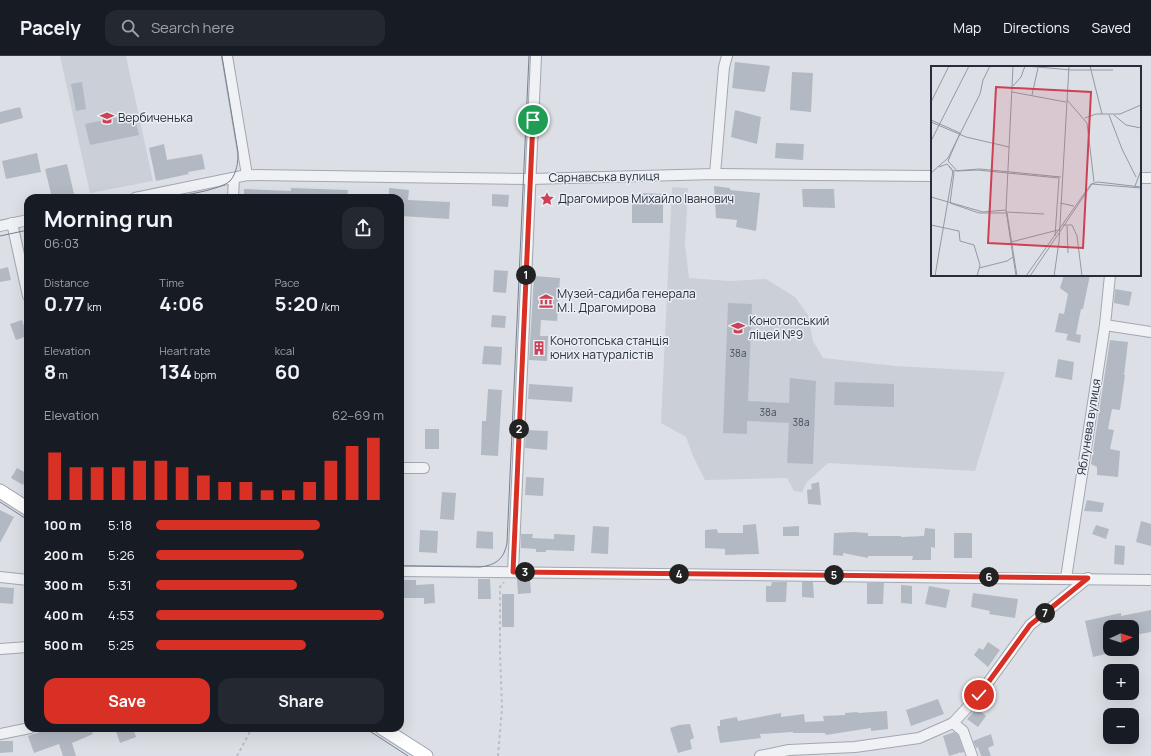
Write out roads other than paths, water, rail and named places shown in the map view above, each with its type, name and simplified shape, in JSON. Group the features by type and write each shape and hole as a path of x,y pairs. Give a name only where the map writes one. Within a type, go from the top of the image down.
{"main road":[{"path":"0,491 24,506"},
{"path":"388,732 426,756"}],"street":[{"path":"227,56 247,175"},
{"path":"513,572 536,56"},
{"path":"715,174 724,67 727,56"},
{"name":"Сарнавська вулиця","path":"155,194 247,175 530,179 715,174 931,176"},
{"path":"234,178 234,194"},
{"path":"0,226 24,221"},
{"path":"12,223 24,278"},
{"name":"Яблунева вулиця","path":"1066,578 1105,325 1110,276"},
{"path":"1105,325 1151,332"},
{"path":"404,468 424,468"},
{"path":"404,571 1088,578 1151,580"},
{"path":"0,578 24,580"},
{"path":"760,756 789,750 855,747 919,738 953,723 979,695 1030,625 1088,578"},
{"path":"0,648 24,647"},
{"path":"953,723 963,731 972,756"},
{"path":"0,734 24,729"}],"tram line":[{"path":"191,194 225,184 230,181 236,171 238,152 222,56"},
{"path":"404,566 480,567 495,563 506,549 529,56"},
{"path":"0,236 24,231"},
{"path":"0,502 24,517"},
{"path":"371,732 408,756"}],"place":[{"name":"Вербиченька","path":"107,118"},
{"name":"Драгомиров Михайло Іванович","path":"547,199"},
{"name":"Музей-садиба генерала М.І. Драгомирова","path":"546,301"},
{"name":"Конотопський ліцей №9","path":"738,328"},
{"name":"Конотопська станція юних натуралістів","path":"539,348"}]}
